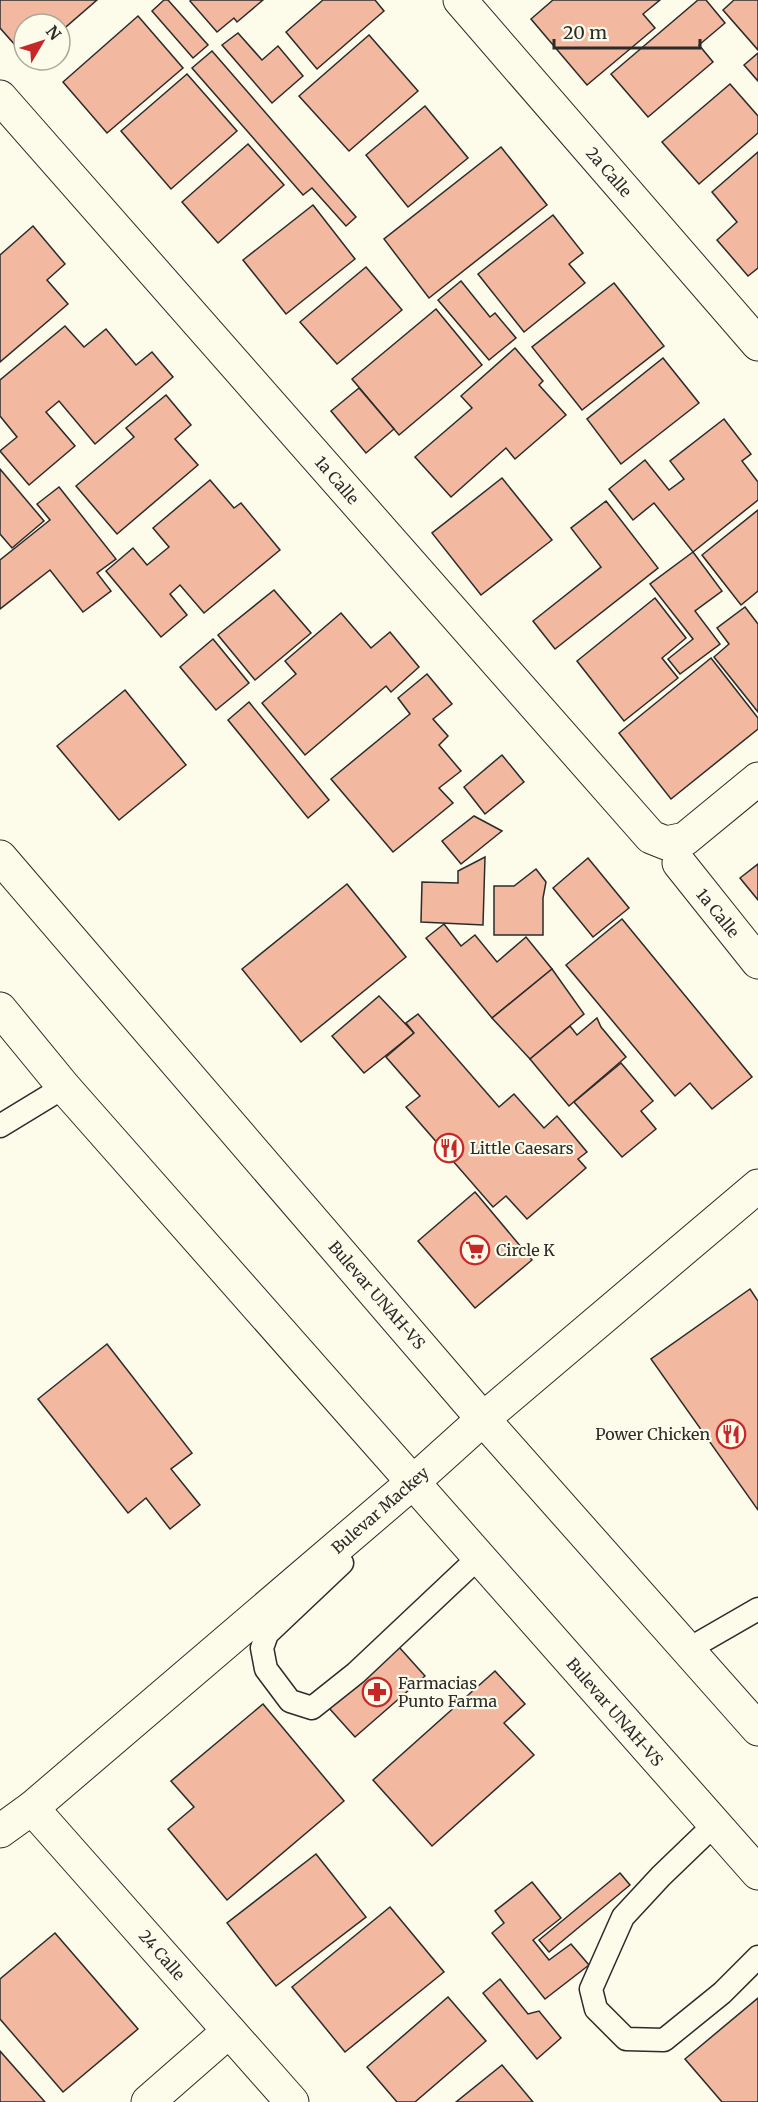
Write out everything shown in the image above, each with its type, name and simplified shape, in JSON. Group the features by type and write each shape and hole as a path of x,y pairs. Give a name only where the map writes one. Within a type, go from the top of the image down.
{"main road":[{"name":"2a Calle","path":"460,0 758,344"},
{"name":"1a Calle","path":"0,97 651,837 682,851 758,962"},
{"path":"682,851 758,779"},
{"name":"Bulevar UNAH-VS","path":"0,857 483,1419 758,1729"},
{"name":"Bulevar UNAH-VS","path":"0,1009 64,1087 758,1873"},
{"name":"Bulevar Mackey","path":"0,1830 32,1808 417,1488 483,1419 758,1186"},
{"name":"24 Calle","path":"32,1808 292,2102"},
{"path":"148,2102 229,2031"}],"lane":[{"path":"0,1126 64,1087"},
{"path":"417,1488 267,1634 262,1648 266,1669 290,1701 312,1708 356,1673 478,1558"},
{"path":"687,1650 758,1610"},
{"path":"714,1825 661,1876 623,1917 591,1989 596,2009 626,2039 664,2040 722,1993 758,1957"}],"building":[{"path":"0,0 97,0 72,22 72,12 12,12 12,42 0,28"},
{"path":"164,0 168,0 208,45 193,58 152,11"},
{"path":"191,0 263,0 237,22 234,18 217,32"},
{"path":"323,0 375,0 384,11 317,69 286,32"},
{"path":"553,0 660,0 643,14 655,28 587,85 531,19"},
{"path":"698,0 706,0 725,23 699,45 713,62 648,117 611,74"},
{"path":"734,0 758,0 758,50 723,10"},
{"path":"138,16 183,68 107,133 63,82"},
{"path":"238,33 262,60 278,46 303,76 272,103 222,45"},
{"path":"369,35 418,91 349,151 299,96"},
{"path":"212,51 356,217 346,226 312,188 303,195 192,68"},
{"path":"758,53 758,81 744,65"},
{"path":"187,74 237,131 171,189 121,131"},
{"path":"730,84 758,116 758,133 699,184 662,142"},
{"path":"425,106 468,158 408,207 366,155"},
{"path":"248,144 284,185 218,243 182,202"},
{"path":"501,147 547,205 429,298 384,239"},
{"path":"758,152 758,268 748,276 717,240 737,222 712,192"},
{"path":"313,205 355,259 286,314 243,260"},
{"path":"553,215 583,253 569,264 585,283 524,332 478,274"},
{"path":"33,226 65,264 47,280 68,304 0,362 0,255"},
{"path":"366,267 402,310 337,364 300,322"},
{"path":"461,281 490,317 495,313 516,338 489,360 438,300"},
{"path":"614,283 664,346 582,410 532,347"},
{"path":"436,309 482,365 399,435 352,379"},
{"path":"65,326 84,347 106,329 136,365 152,352 173,377 95,444 59,401 46,412 75,446 29,485 0,451 17,437 0,416 0,380"},
{"path":"515,348 543,381 539,385 566,415 515,459 506,448 451,497 415,457 472,408 461,396"},
{"path":"663,358 699,403 621,464 587,419"},
{"path":"359,388 394,429 366,453 331,411"},
{"path":"166,395 191,425 175,439 198,465 117,534 76,486 134,437 126,428"},
{"path":"724,419 751,454 742,461 758,482 758,500 693,552 654,503 633,520 609,489 645,460 669,490 684,479 670,461"},
{"path":"0,469 44,521 12,548 0,534"},
{"path":"502,478 552,540 481,595 432,533"},
{"path":"210,480 234,508 241,503 280,550 204,613 180,585 170,594 187,615 161,637 106,571 133,548 147,565 169,547 153,528"},
{"path":"59,487 116,559 97,573 111,591 83,612 50,570 0,609 0,560 50,520 37,504"},
{"path":"606,501 658,568 555,649 533,621 601,567 571,528"},
{"path":"758,510 758,591 741,605 702,555"},
{"path":"693,552 722,591 695,611 720,644 680,674 668,659 693,639 650,584"},
{"path":"274,590 311,633 255,680 218,635"},
{"path":"655,598 686,638 662,658 678,678 624,721 577,661"},
{"path":"745,607 758,624 758,712 714,657 729,644 717,628"},
{"path":"341,613 371,648 390,632 419,667 391,692 386,686 305,755 262,703 296,674 285,661"},
{"path":"213,639 249,683 216,710 180,667"},
{"path":"711,658 758,718 758,729 671,799 619,733"},
{"path":"427,674 452,704 433,719 448,736 439,745 461,771 439,788 453,803 393,852 331,779 410,714 398,698"},
{"path":"125,690 186,765 119,820 57,746"},
{"path":"249,702 329,800 308,818 228,720"},
{"path":"502,755 524,782 485,814 464,787"},
{"path":"474,816 502,831 461,864 442,841"},
{"path":"485,857 483,925 421,922 422,882 458,883 458,871"},
{"path":"588,858 629,908 593,937 553,888"},
{"path":"758,864 758,900 740,878"},
{"path":"536,869 546,882 543,898 543,935 494,935 494,886 514,886"},
{"path":"347,884 406,957 301,1042 242,969"},
{"path":"622,919 752,1077 712,1109 690,1083 675,1096 566,965"},
{"path":"444,924 461,946 475,935 497,962 526,937 552,969 492,1018 426,938"},
{"path":"552,969 584,1014 530,1059 492,1018"},
{"path":"379,996 414,1033 364,1073 332,1036"},
{"path":"418,1014 499,1107 514,1094 544,1128 557,1116 587,1152 578,1159 586,1168 527,1219 506,1196 493,1207 406,1107 420,1096 386,1057 414,1033 406,1023"},
{"path":"597,1018 601,1027 626,1057 569,1106 530,1059 570,1026 577,1035"},
{"path":"621,1063 653,1101 641,1111 656,1129 622,1157 574,1102"},
{"name":"Circle K","path":"475,1192 532,1260 475,1308 418,1241"},
{"name":"Power Chicken","path":"750,1289 758,1301 758,1510 651,1359"},
{"path":"107,1344 192,1453 171,1469 200,1505 170,1529 146,1498 128,1513 38,1399"},
{"name":"Farmacias Punto Farma","path":"399,1647 425,1676 355,1737 329,1708"},
{"path":"495,1671 525,1704 504,1723 534,1755 432,1846 373,1780"},
{"path":"263,1704 344,1801 227,1900 168,1829 194,1807 171,1781"},
{"path":"316,1854 366,1917 276,1986 227,1923"},
{"path":"620,1873 630,1885 549,1952 539,1940"},
{"path":"532,1882 561,1918 533,1940 549,1960 571,1944 589,1965 545,1999 492,1933 504,1923 495,1911"},
{"path":"390,1907 444,1972 345,2052 292,1987"},
{"path":"55,1933 138,2029 63,2092 0,2019 0,1979"},
{"path":"500,1979 528,2014 539,2011 561,2038 537,2059 483,1993"},
{"path":"448,1997 486,2041 415,2102 397,2102 367,2067"},
{"path":"758,1998 758,2102 722,2102 685,2059"},
{"path":"0,2051 45,2102 0,2102"},
{"path":"502,2065 533,2102 456,2102"}],"place":[{"name":"Little Caesars","path":"449,1148"},
{"name":"Circle K","path":"475,1250"},
{"name":"Power Chicken","path":"731,1434"},
{"name":"Farmacias Punto Farma","path":"377,1692"}]}
